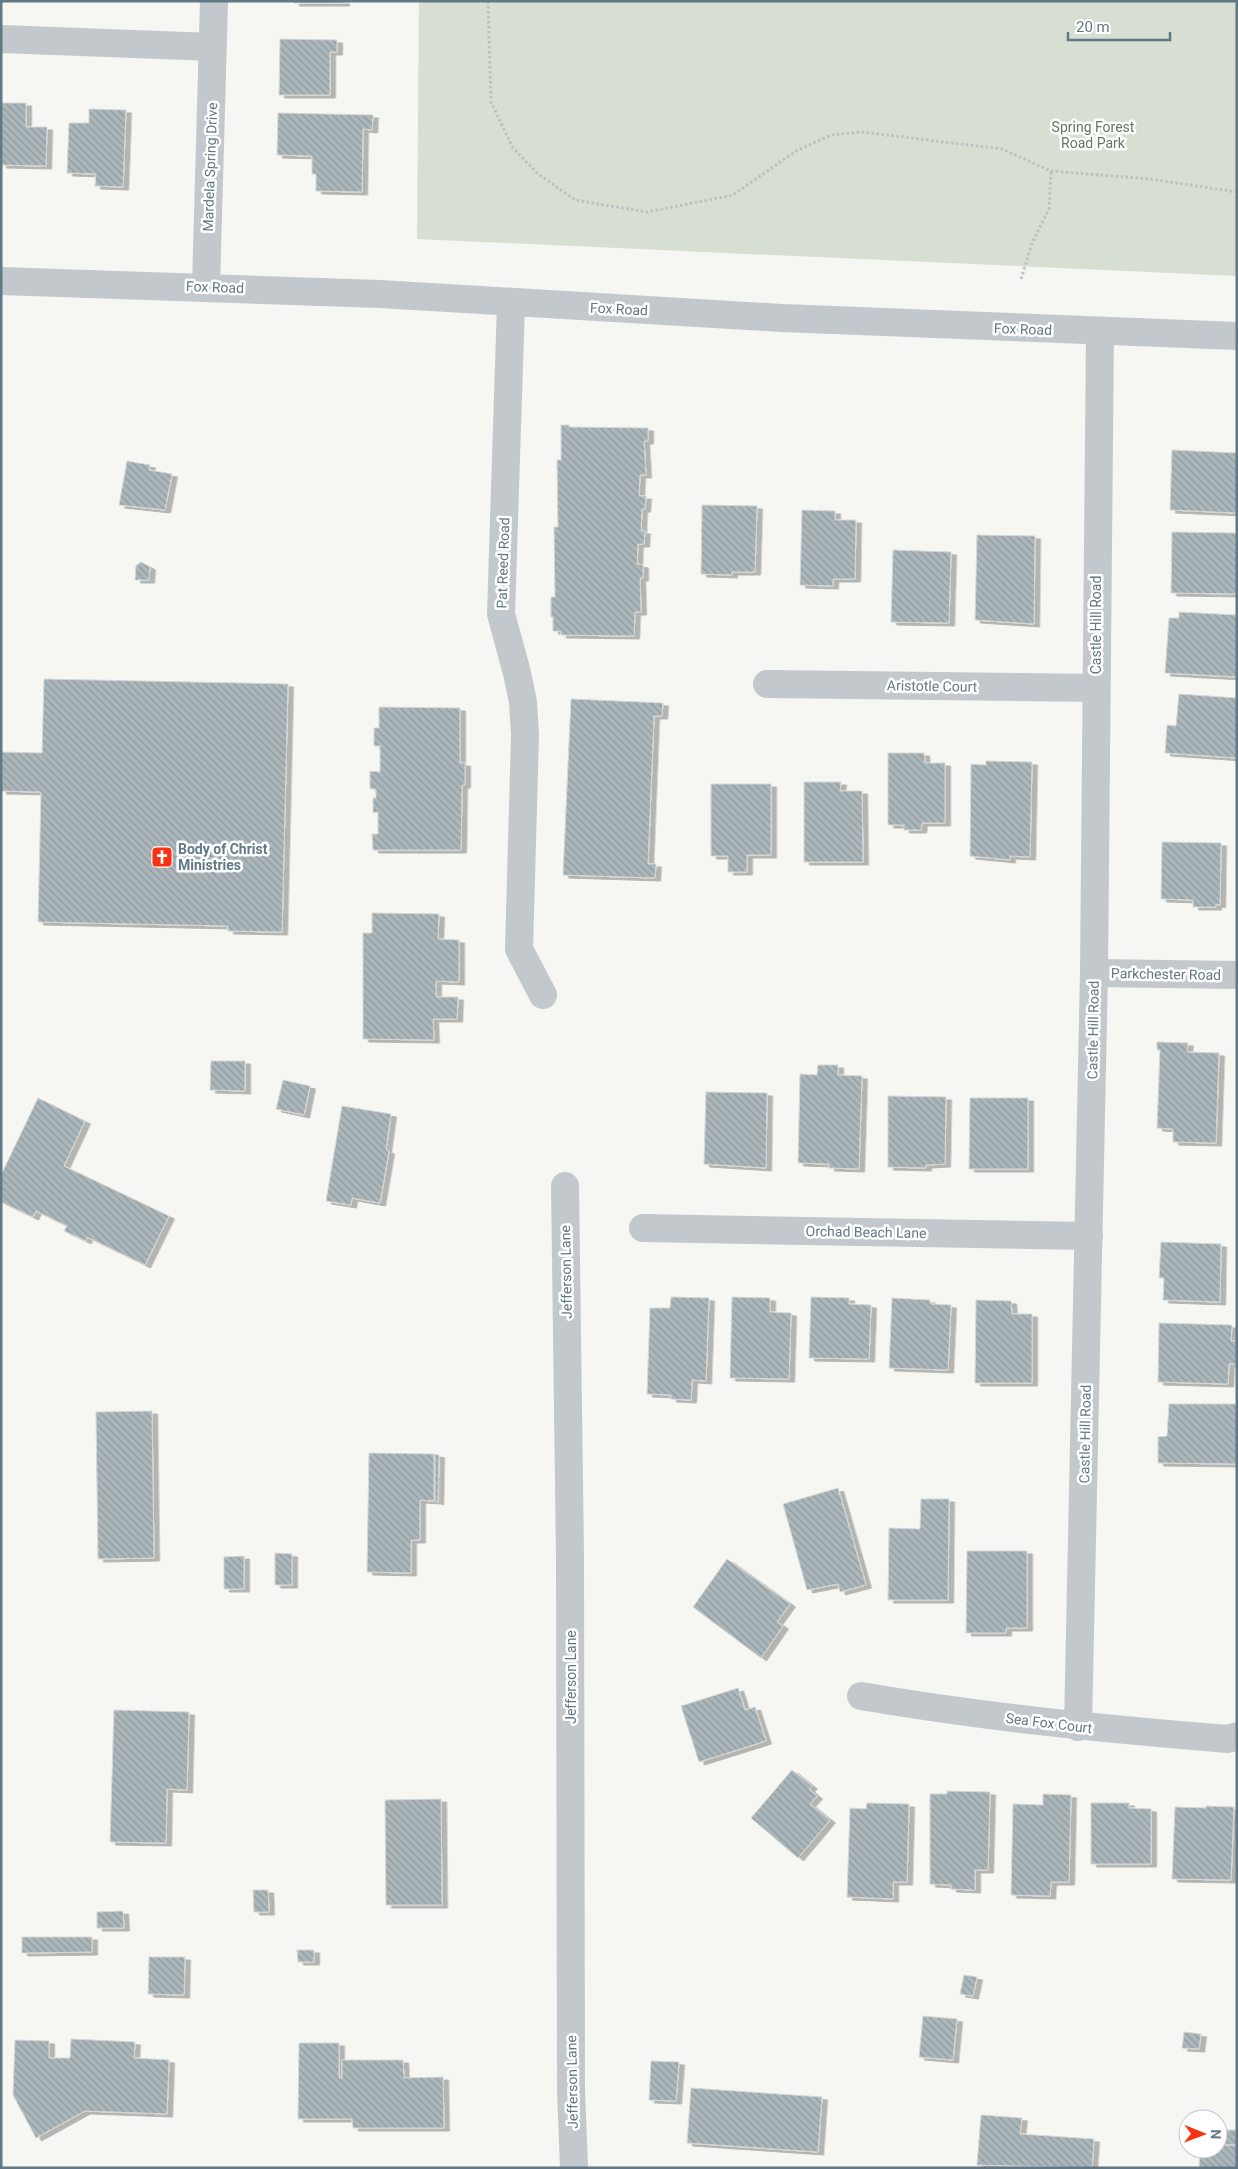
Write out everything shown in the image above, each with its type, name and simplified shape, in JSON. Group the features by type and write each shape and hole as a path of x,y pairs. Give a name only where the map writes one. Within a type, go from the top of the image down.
{"street":[{"name":"Mardela Spring Drive","path":"206,287 214,1"},
{"path":"1,39 213,47"},
{"name":"Fox Road","path":"1,281 380,294 774,318 1237,336"},
{"name":"Pat Reed Road","path":"511,303 501,614 523,702 525,735 519,949 543,995"},
{"name":"Castle Hill Road","path":"1078,1727 1094,974 1100,332"},
{"name":"Aristotle Court","path":"767,684 1096,688"},
{"name":"Parkchester Road","path":"1094,974 1237,975"},
{"name":"Jefferson Lane","path":"565,1186 570,1557 571,2090 574,2168"},
{"name":"Orchad Beach Lane","path":"643,1228 1089,1236"},
{"name":"Sea Fox Court","path":"862,1696 948,1711 1078,1727 1228,1739 1237,1736"}],"path":[{"path":"488,1 491,102 513,148 537,173 575,200 647,212 733,195 796,151 831,135 862,132 1002,149 1051,171 1150,179 1237,192"},
{"path":"1021,279 1032,243 1049,209 1051,171"}],"green space":[{"name":"Spring Forest Road Park","path":"419,1 1237,1 1237,276 417,239"}],"building":[{"path":"294,1 344,1 344,3 294,3"},
{"path":"280,39 337,40 337,52 330,52 330,95 279,95"},
{"path":"1,103 26,103 26,127 47,127 46,166 1,165"},
{"path":"89,109 126,110 123,187 95,186 96,174 67,173 69,123 89,123"},
{"path":"278,113 373,115 372,130 363,129 362,192 316,191 316,174 312,174 312,156 277,155"},
{"path":"561,425 569,425 569,427 648,428 648,441 644,441 646,475 640,475 639,496 646,496 645,509 642,509 641,531 645,531 644,544 638,544 637,564 643,565 643,578 640,578 641,612 635,612 634,636 561,635 561,631 553,631 551,597 555,597 554,527 558,527 557,460 561,460"},
{"path":"1172,450 1237,453 1237,513 1170,510"},
{"path":"127,461 150,465 149,470 172,474 165,510 119,505"},
{"path":"702,505 757,506 755,572 732,572 732,575 701,574"},
{"path":"802,510 835,511 835,520 856,520 855,579 833,579 833,586 800,585"},
{"path":"1172,532 1237,533 1237,594 1171,593"},
{"path":"977,535 1035,536 1034,624 975,620"},
{"path":"893,550 951,552 949,623 891,622"},
{"path":"141,562 150,567 149,580 135,580 136,566"},
{"path":"1179,612 1237,615 1237,677 1165,673 1169,618 1179,618"},
{"name":"Body of Christ Ministries","path":"44,679 288,684 282,932 228,931 228,926 38,922 41,792 1,791 1,752 42,753"},
{"path":"1179,694 1237,698 1237,758 1165,753 1167,725 1176,726"},
{"path":"571,699 663,703 662,716 654,716 648,864 656,864 655,878 563,875"},
{"path":"379,707 460,708 460,763 465,763 465,785 462,785 461,850 373,850 372,834 378,834 378,812 373,813 373,798 376,798 376,789 370,789 370,771 380,772 380,746 374,746 374,728 379,728"},
{"path":"888,753 924,753 925,763 945,763 945,823 922,823 921,830 904,830 904,825 888,825"},
{"path":"986,761 1032,762 1030,857 1010,856 1010,860 970,856 971,764 986,765"},
{"path":"804,782 841,782 840,791 862,791 863,862 804,862"},
{"path":"711,784 771,784 771,855 747,855 747,872 728,872 728,856 711,856"},
{"path":"1162,842 1221,843 1220,905 1216,904 1216,907 1193,907 1193,900 1161,899"},
{"path":"372,913 439,914 438,939 459,940 459,982 436,981 436,997 458,997 457,1019 433,1019 434,1040 363,1039 363,933 372,933"},
{"path":"1157,1042 1188,1043 1187,1052 1219,1053 1216,1143 1173,1142 1173,1129 1157,1128 1160,1050 1157,1050"},
{"path":"211,1061 245,1061 245,1091 210,1090"},
{"path":"818,1065 838,1065 838,1075 862,1076 859,1169 829,1168 829,1164 798,1163 800,1074 817,1075"},
{"path":"283,1080 310,1086 304,1115 276,1109"},
{"path":"706,1092 767,1093 766,1168 704,1164"},
{"path":"888,1096 946,1097 945,1164 926,1165 926,1168 888,1167"},
{"path":"38,1098 85,1121 64,1166 169,1216 145,1265 87,1237 86,1241 64,1231 67,1226 36,1211 33,1217 1,1202 1,1175"},
{"path":"970,1098 1028,1098 1028,1169 969,1169"},
{"path":"342,1106 391,1114 386,1150 389,1151 380,1203 352,1198 351,1205 326,1201"},
{"path":"1161,1242 1221,1244 1220,1302 1163,1300 1164,1278 1159,1278"},
{"path":"671,1297 709,1298 706,1381 692,1380 691,1400 671,1399 671,1395 647,1394 650,1308 670,1308"},
{"path":"732,1297 770,1298 770,1312 791,1313 789,1379 730,1378"},
{"path":"811,1297 849,1298 849,1304 871,1305 869,1359 809,1358"},
{"path":"892,1298 930,1300 930,1304 951,1305 948,1370 889,1368"},
{"path":"976,1300 1011,1301 1012,1314 1032,1314 1032,1383 975,1383"},
{"path":"1159,1323 1232,1325 1231,1341 1237,1341 1237,1364 1229,1364 1228,1384 1158,1382"},
{"path":"1169,1404 1237,1404 1237,1464 1158,1463 1158,1437 1167,1436"},
{"path":"152,1411 154,1558 98,1559 96,1412"},
{"path":"369,1453 434,1454 434,1501 420,1500 420,1540 411,1540 411,1573 367,1572"},
{"path":"435,1454 439,1455 438,1502 435,1501"},
{"path":"838,1488 866,1585 840,1592 838,1584 807,1590 783,1504"},
{"path":"921,1499 949,1499 948,1600 888,1600 889,1528 920,1529"},
{"path":"967,1551 1027,1551 1027,1628 1006,1628 1006,1633 966,1633"},
{"path":"275,1553 292,1554 292,1585 275,1585"},
{"path":"244,1556 244,1589 224,1589 224,1557"},
{"path":"727,1559 790,1604 777,1622 783,1626 761,1658 693,1607"},
{"path":"738,1688 745,1710 755,1707 766,1741 699,1762 681,1706"},
{"path":"114,1710 189,1712 187,1790 167,1789 166,1843 110,1842"},
{"path":"792,1770 812,1786 809,1789 817,1796 810,1804 830,1820 798,1858 751,1818"},
{"path":"947,1791 990,1792 988,1870 975,1870 975,1890 951,1889 951,1885 930,1884 930,1794 947,1794"},
{"path":"1043,1794 1071,1795 1069,1882 1051,1882 1050,1896 1011,1895 1013,1804 1043,1805"},
{"path":"441,1799 442,1905 386,1905 385,1800"},
{"path":"867,1803 909,1804 907,1882 893,1882 893,1899 847,1897 850,1808 866,1809"},
{"path":"1091,1803 1129,1803 1129,1808 1151,1809 1151,1864 1091,1864"},
{"path":"1206,1806 1234,1807 1231,1880 1172,1879 1175,1807 1206,1808"},
{"path":"253,1890 268,1890 269,1912 254,1912"},
{"path":"123,1911 124,1928 97,1928 97,1912"},
{"path":"22,1937 92,1937 92,1952 22,1953"},
{"path":"297,1950 314,1950 314,1962 298,1962"},
{"path":"149,1957 185,1957 184,1995 148,1994"},
{"path":"964,1975 977,1977 973,1996 960,1994"},
{"path":"923,2016 957,2019 953,2060 919,2057"},
{"path":"1184,2032 1201,2034 1199,2049 1182,2048"},
{"path":"71,2039 135,2042 134,2058 169,2060 167,2114 85,2111 36,2138 13,2095 15,2040 49,2041 49,2058 70,2058"},
{"path":"299,2043 339,2043 339,2078 342,2078 342,2060 403,2060 404,2078 443,2077 444,2128 353,2128 352,2119 298,2119"},
{"path":"651,2061 679,2062 676,2101 649,2100"},
{"path":"691,2088 822,2097 818,2152 687,2143"},
{"path":"981,2115 1022,2118 1020,2134 1094,2139 1092,2168 977,2165"},
{"path":"1228,2130 1237,2130 1237,2145 1228,2145"},
{"path":"1228,2145 1237,2145 1237,2168 1199,2168 1199,2159 1228,2159"}],"place":[{"name":"Body of Christ Ministries","path":"162,857"}]}
